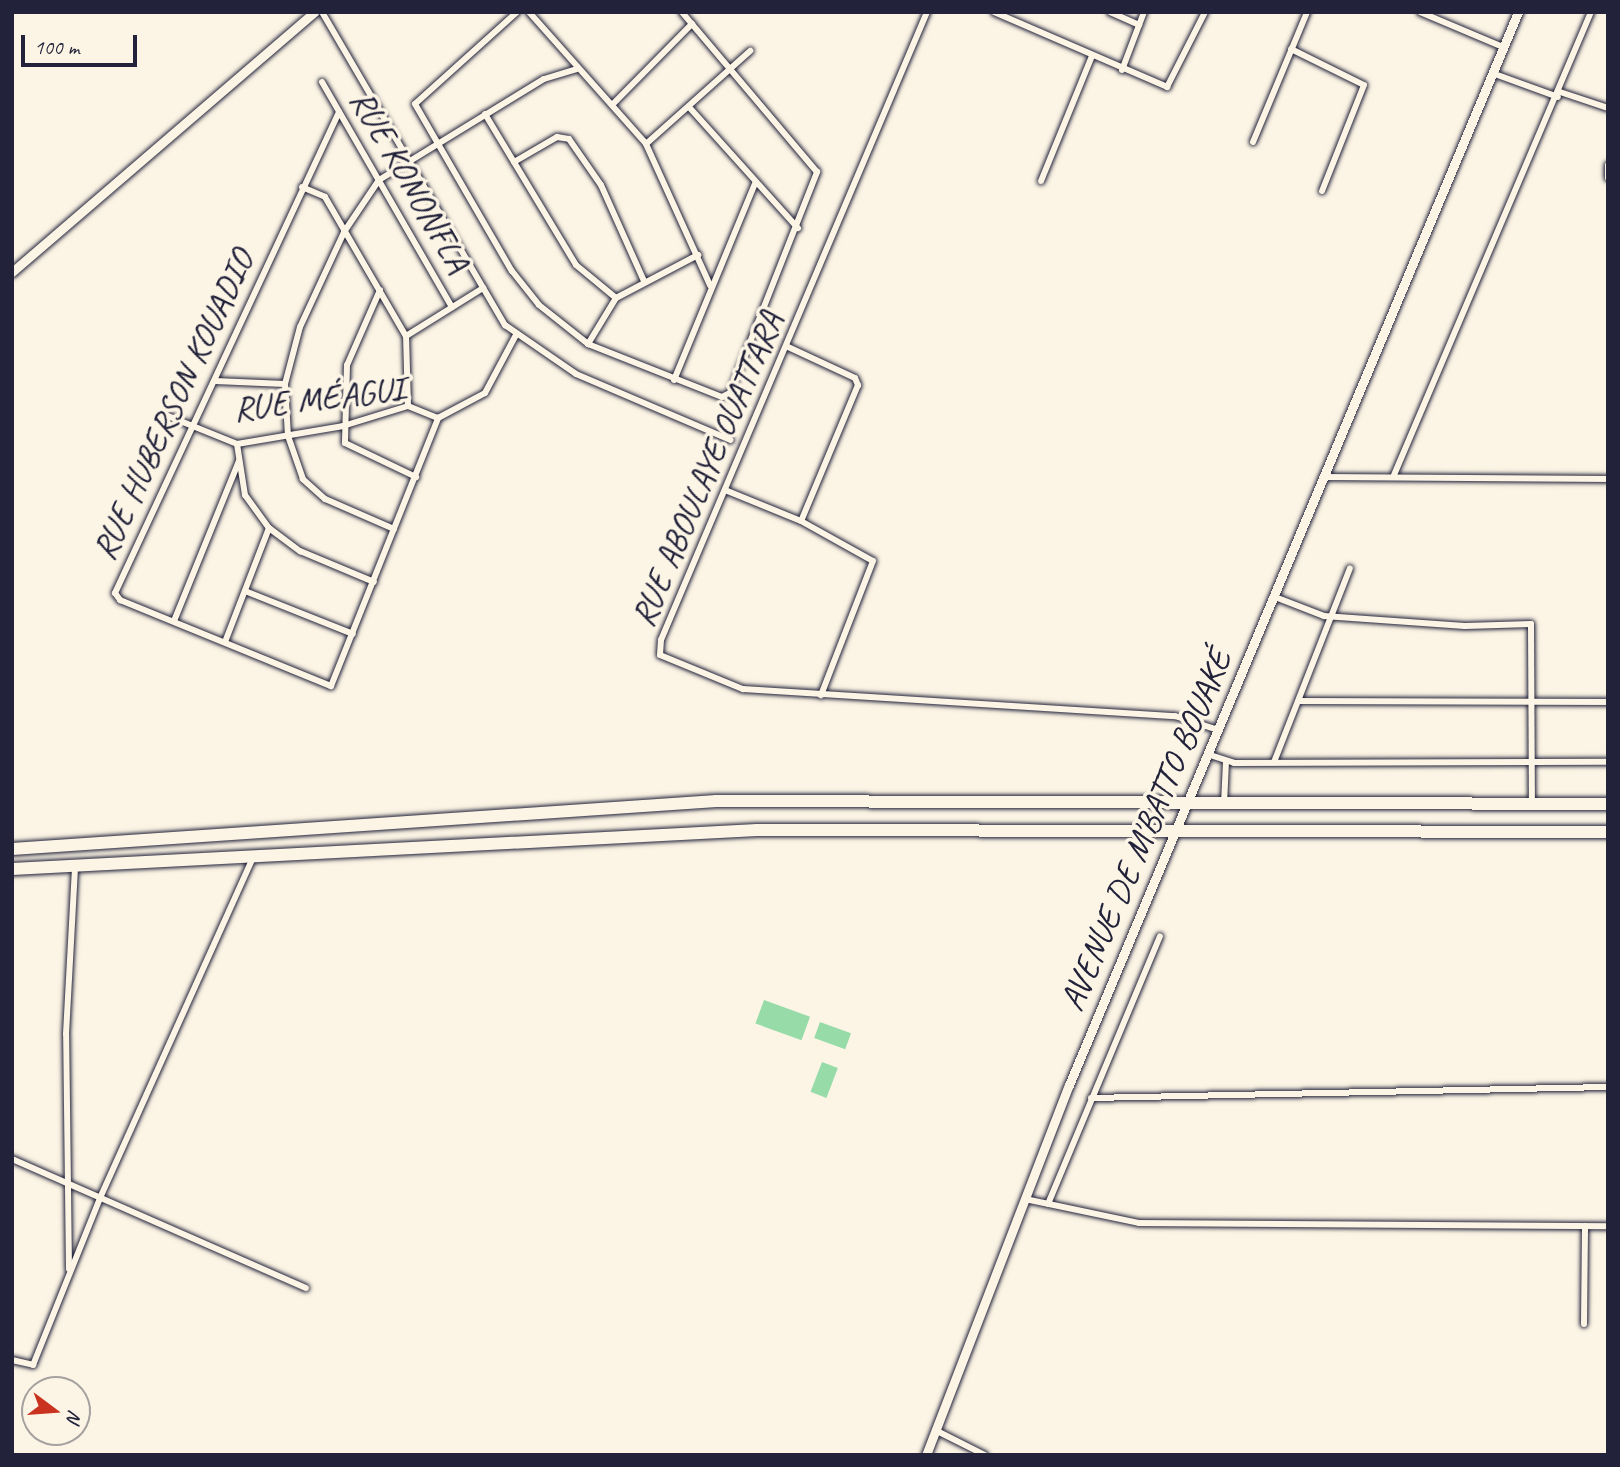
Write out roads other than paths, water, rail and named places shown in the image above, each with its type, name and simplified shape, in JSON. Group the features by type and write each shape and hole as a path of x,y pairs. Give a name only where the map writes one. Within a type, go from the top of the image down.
{"highway":[{"path":"12,849 716,801 1608,804"},
{"path":"12,869 757,830 1608,832"}],"street":[{"path":"12,272 314,12"},
{"path":"323,12 483,288 516,335 576,374 731,440"},
{"path":"517,12 417,96 415,104 512,271 538,305 588,344 712,395 730,393 817,182 813,162 682,12"},
{"path":"529,12 576,69 646,144 710,285"},
{"name":"RUE ABOULAYE OUATTARA","path":"927,12 725,489 660,655 743,689 1175,716 1218,730"},
{"path":"994,12 1122,70 1172,84 1205,12"},
{"path":"1110,12 1139,25"},
{"path":"1122,70 1144,12"},
{"path":"1253,142 1307,12"},
{"path":"1420,12 1503,47"},
{"name":"AVENUE DE M'BATTO BOUAKÉ","path":"926,1455 1025,1199 1174,833 1326,477 1518,12"},
{"path":"1394,475 1559,95 1591,12"},
{"path":"611,104 692,24"},
{"path":"1291,49 1364,85 1322,191"},
{"path":"646,144 751,51"},
{"path":"1041,181 1092,56"},
{"path":"394,529 325,499 303,479 288,436 285,384 296,338 344,232 379,180 544,79 576,69"},
{"path":"1492,72 1559,95 1608,108"},
{"name":"RUE KONONFLA","path":"322,82 452,307"},
{"path":"689,107 798,228"},
{"name":"RUE HUBERSON KOUADIO","path":"339,112 115,593 174,621 331,686 438,418"},
{"path":"485,114 576,265 616,298"},
{"path":"514,162 557,138 569,139 601,185 644,281"},
{"path":"1608,165 1608,178"},
{"path":"674,380 710,285 755,183"},
{"path":"302,187 325,198 406,336 408,406"},
{"path":"588,344 616,298 644,281 698,256"},
{"path":"406,336 483,288"},
{"path":"380,290 347,365 343,426 345,443 357,453 415,477"},
{"path":"438,418 485,393 516,335"},
{"path":"786,346 855,378 858,385 801,521"},
{"path":"215,382 285,384"},
{"name":"RUE MÉAGUI","path":"168,415 237,444 343,426 408,406 438,418"},
{"path":"237,444 245,495 270,528 300,551 374,582"},
{"path":"174,621 239,461"},
{"path":"1326,477 1394,475 1608,479"},
{"path":"725,489 801,521 873,561 821,695"},
{"path":"225,642 270,528"},
{"path":"1274,762 1350,568"},
{"path":"245,591 353,634"},
{"path":"1275,597 1332,616 1465,626 1531,624 1534,763 1532,804"},
{"path":"1300,701 1608,702"},
{"path":"1207,754 1226,761 1274,762 1608,762"},
{"path":"1224,804 1226,761"},
{"path":"12,1360 33,1365 100,1198 254,856"},
{"path":"69,1273 66,1182 75,866"},
{"path":"1048,1204 1160,936"},
{"path":"1091,1098 1608,1087"},
{"path":"12,1159 306,1287"},
{"path":"1025,1199 1139,1223 1608,1226"},
{"path":"1584,1324 1585,1226"},
{"path":"935,1430 985,1455"}]}
